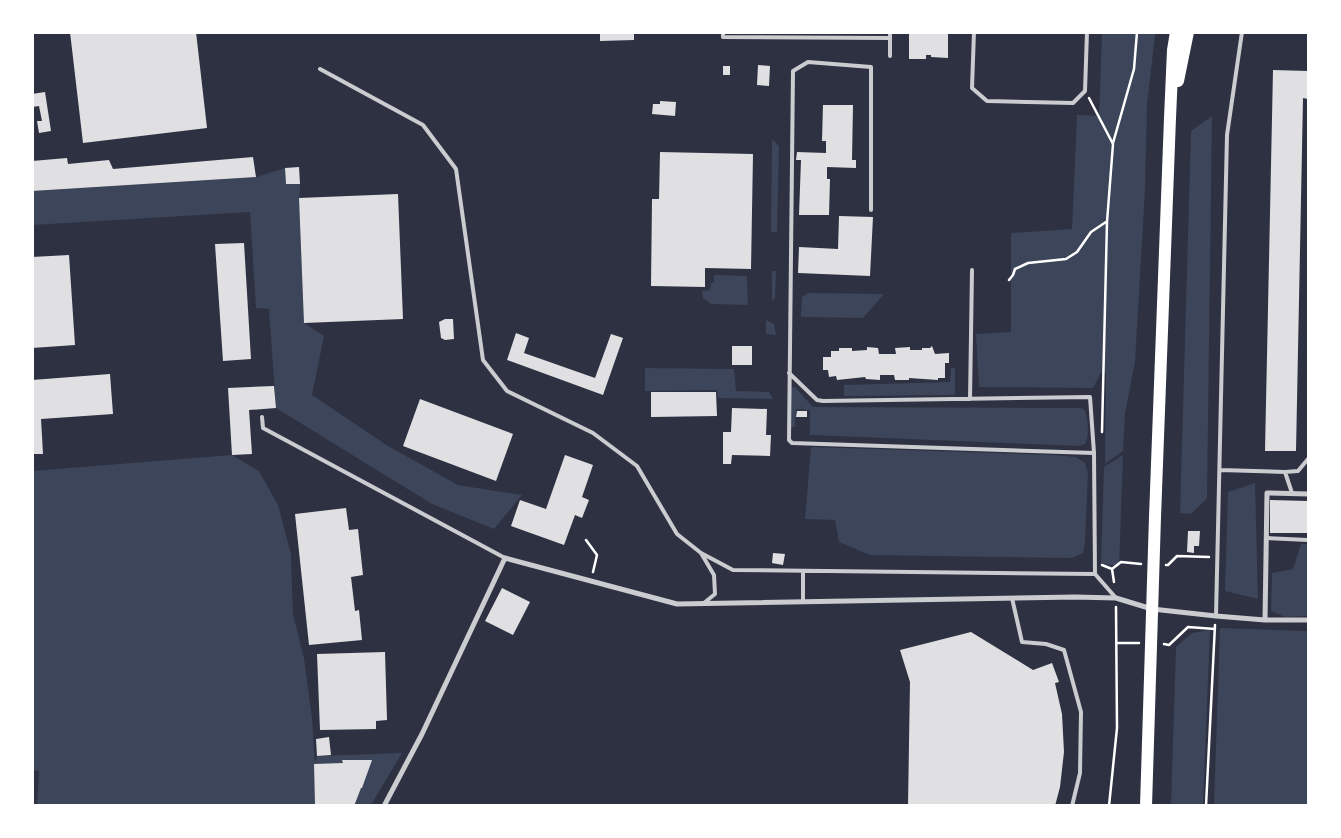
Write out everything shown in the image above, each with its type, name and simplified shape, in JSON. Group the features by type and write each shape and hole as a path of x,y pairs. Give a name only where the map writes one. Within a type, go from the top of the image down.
{"main road":[{"path":"1146,806 1170,118 1173,50 1176,32"},
{"path":"1170,118 1188,32"}],"street":[{"path":"1265,620 1267,493 1308,494"},
{"path":"384,806 422,734 505,558 677,604 1116,598 1152,609 1265,620 1308,620"}],"lane":[{"path":"723,32 723,37 890,38"},
{"path":"890,32 890,56"},
{"path":"974,32 972,88 987,101 1073,103 1085,91 1087,32"},
{"path":"1216,616 1227,135 1242,32"},
{"path":"871,210 871,67 808,62 793,71 789,440 792,442 1094,453"},
{"path":"320,69 423,125 456,169 484,360 507,391 594,433 637,466 677,534 701,553 733,570 1095,574"},
{"path":"970,399 972,270"},
{"path":"789,373 817,400 1090,397 1094,453 1095,574 1116,598"},
{"path":"262,417 263,428 505,558"},
{"path":"1220,470 1298,471 1308,459"},
{"path":"1285,472 1292,494"},
{"path":"1266,538 1308,540"},
{"path":"701,553 714,575 715,594 704,603"},
{"path":"803,571 803,602"},
{"path":"1012,598 1022,642 1046,644 1064,650 1081,712 1080,773 1072,806"}],"path":[{"path":"1102,436 1107,222 1113,144 1134,69 1137,32"},
{"path":"1085,91 1113,144"},
{"path":"1009,280 1015,269 1028,263 1066,259 1077,252 1091,232 1107,222"},
{"path":"586,540 597,555 590,581"},
{"path":"1099,564 1112,569 1116,598 1117,728 1109,806"},
{"path":"1206,806 1216,616"},
{"path":"1117,642 1170,645 1188,627 1215,629"}],"shaded area":[{"path":"1102,33 1155,33 1147,105 1145,190 1135,362 1125,413 1123,451 1105,464 1106,373 1101,372 1093,388 979,387 976,334 1011,332 1011,233 1072,229 1077,115 1099,116"},
{"path":"1212,116 1207,498 1191,514 1180,513 1191,131"},
{"path":"772,139 779,146 777,232 771,232"},
{"path":"285,168 286,184 300,184 304,323 324,336 312,395 388,446 458,485 522,495 494,529 432,504 276,408 269,309 256,308 250,212 33,225 33,191 256,177"},
{"path":"772,271 776,271 775,298 772,301"},
{"path":"714,275 747,276 748,305 711,304 703,298 702,291 710,290 711,283 714,282"},
{"path":"808,293 884,294 863,318 801,317 802,297"},
{"path":"766,320 774,324 776,335 766,334"},
{"path":"645,368 734,369 736,391 769,392 773,399 718,398 717,390 645,391"},
{"path":"951,368 955,368 955,395 844,396 844,385 950,382"},
{"path":"793,387 813,407 1079,408 1084,409 1085,412 1088,436 1085,444 1079,446 810,435 810,410 796,409 795,427 790,427 791,388"},
{"path":"811,447 1076,457 1085,463 1088,473 1083,553 1072,558 870,555 839,542 835,520 805,519"},
{"path":"232,455 259,471 278,505 291,554 293,614 304,658 312,718 315,763 317,756 402,753 371,805 37,805 39,771 32,770 32,471"},
{"path":"1123,455 1119,567 1101,563 1104,467"},
{"path":"1255,483 1258,599 1225,591 1228,492"},
{"path":"1301,544 1308,544 1308,616 1285,617 1271,611 1272,573 1293,569"},
{"path":"1220,628 1308,631 1308,805 1214,805"},
{"path":"1210,630 1203,805 1171,805 1176,647 1192,633"}],"building":[{"path":"70,32 196,32 207,128 83,143"},
{"path":"600,32 634,32 634,40 600,41"},
{"path":"909,32 948,32 948,58 926,55 926,59 909,59"},
{"path":"758,65 770,66 769,86 757,85"},
{"path":"723,66 730,66 730,75 723,75"},
{"path":"1273,70 1308,71 1308,99 1303,98 1296,451 1265,451"},
{"path":"45,92 51,131 39,133 37,121 42,121 39,106 32,107 32,94"},
{"path":"660,101 676,102 675,116 652,114 653,104 660,104"},
{"path":"823,105 853,105 852,160 856,160 856,168 827,167 827,179 830,179 829,215 799,215 801,160 796,160 797,152 826,153 826,141 822,141"},
{"path":"660,152 753,154 751,269 705,268 705,287 651,286 652,199 659,199"},
{"path":"253,157 256,177 32,191 32,161 67,158 68,164 109,160 113,169"},
{"path":"299,167 300,184 286,184 285,168"},
{"path":"398,194 403,319 304,323 299,198"},
{"path":"839,216 873,217 870,276 798,273 799,247 838,249"},
{"path":"244,243 251,359 223,361 215,244"},
{"path":"69,255 75,345 32,348 32,257"},
{"path":"445,319 453,319 454,339 445,340 441,338 439,322"},
{"path":"516,333 529,338 524,353 595,378 611,334 623,338 603,395 507,360"},
{"path":"732,346 752,346 752,365 732,365"},
{"path":"932,346 935,354 949,353 949,363 945,363 945,378 938,378 938,380 909,378 909,380 895,380 894,375 880,375 880,380 866,379 865,377 837,380 836,376 829,377 828,370 823,370 823,357 831,357 831,351 839,351 839,348 852,348 852,351 867,350 867,347 878,348 879,354 896,354 895,348 910,347 910,350 922,350 922,348 930,348"},
{"path":"110,374 113,414 41,419 43,454 32,454 32,380"},
{"path":"274,386 276,408 249,410 252,454 232,455 228,388"},
{"path":"651,392 716,392 717,416 651,417"},
{"path":"420,399 513,434 496,481 403,446"},
{"path":"732,408 767,409 766,435 771,435 770,456 732,455 731,464 723,464 723,432 731,432"},
{"path":"797,411 807,411 807,417 796,417"},
{"path":"565,455 593,465 582,497 589,500 582,518 575,515 564,545 511,526 520,500 546,509"},
{"path":"1270,500 1308,501 1308,533 1270,533"},
{"path":"346,508 349,530 358,529 363,575 351,577 355,611 359,610 362,640 309,645 295,514"},
{"path":"1188,531 1200,531 1199,546 1194,546 1194,553 1187,552"},
{"path":"773,553 785,554 783,565 772,563"},
{"path":"502,588 530,602 513,635 485,621"},
{"path":"971,632 1033,670 1052,663 1059,682 1055,683 1062,714 1064,752 1060,787 1055,806 908,806 910,682 900,650"},
{"path":"385,652 387,720 376,721 376,729 320,730 317,654"},
{"path":"329,737 331,755 317,756 316,739"},
{"path":"342,760 372,760 354,806 318,806 318,804 315,804 314,764 343,763"}]}
